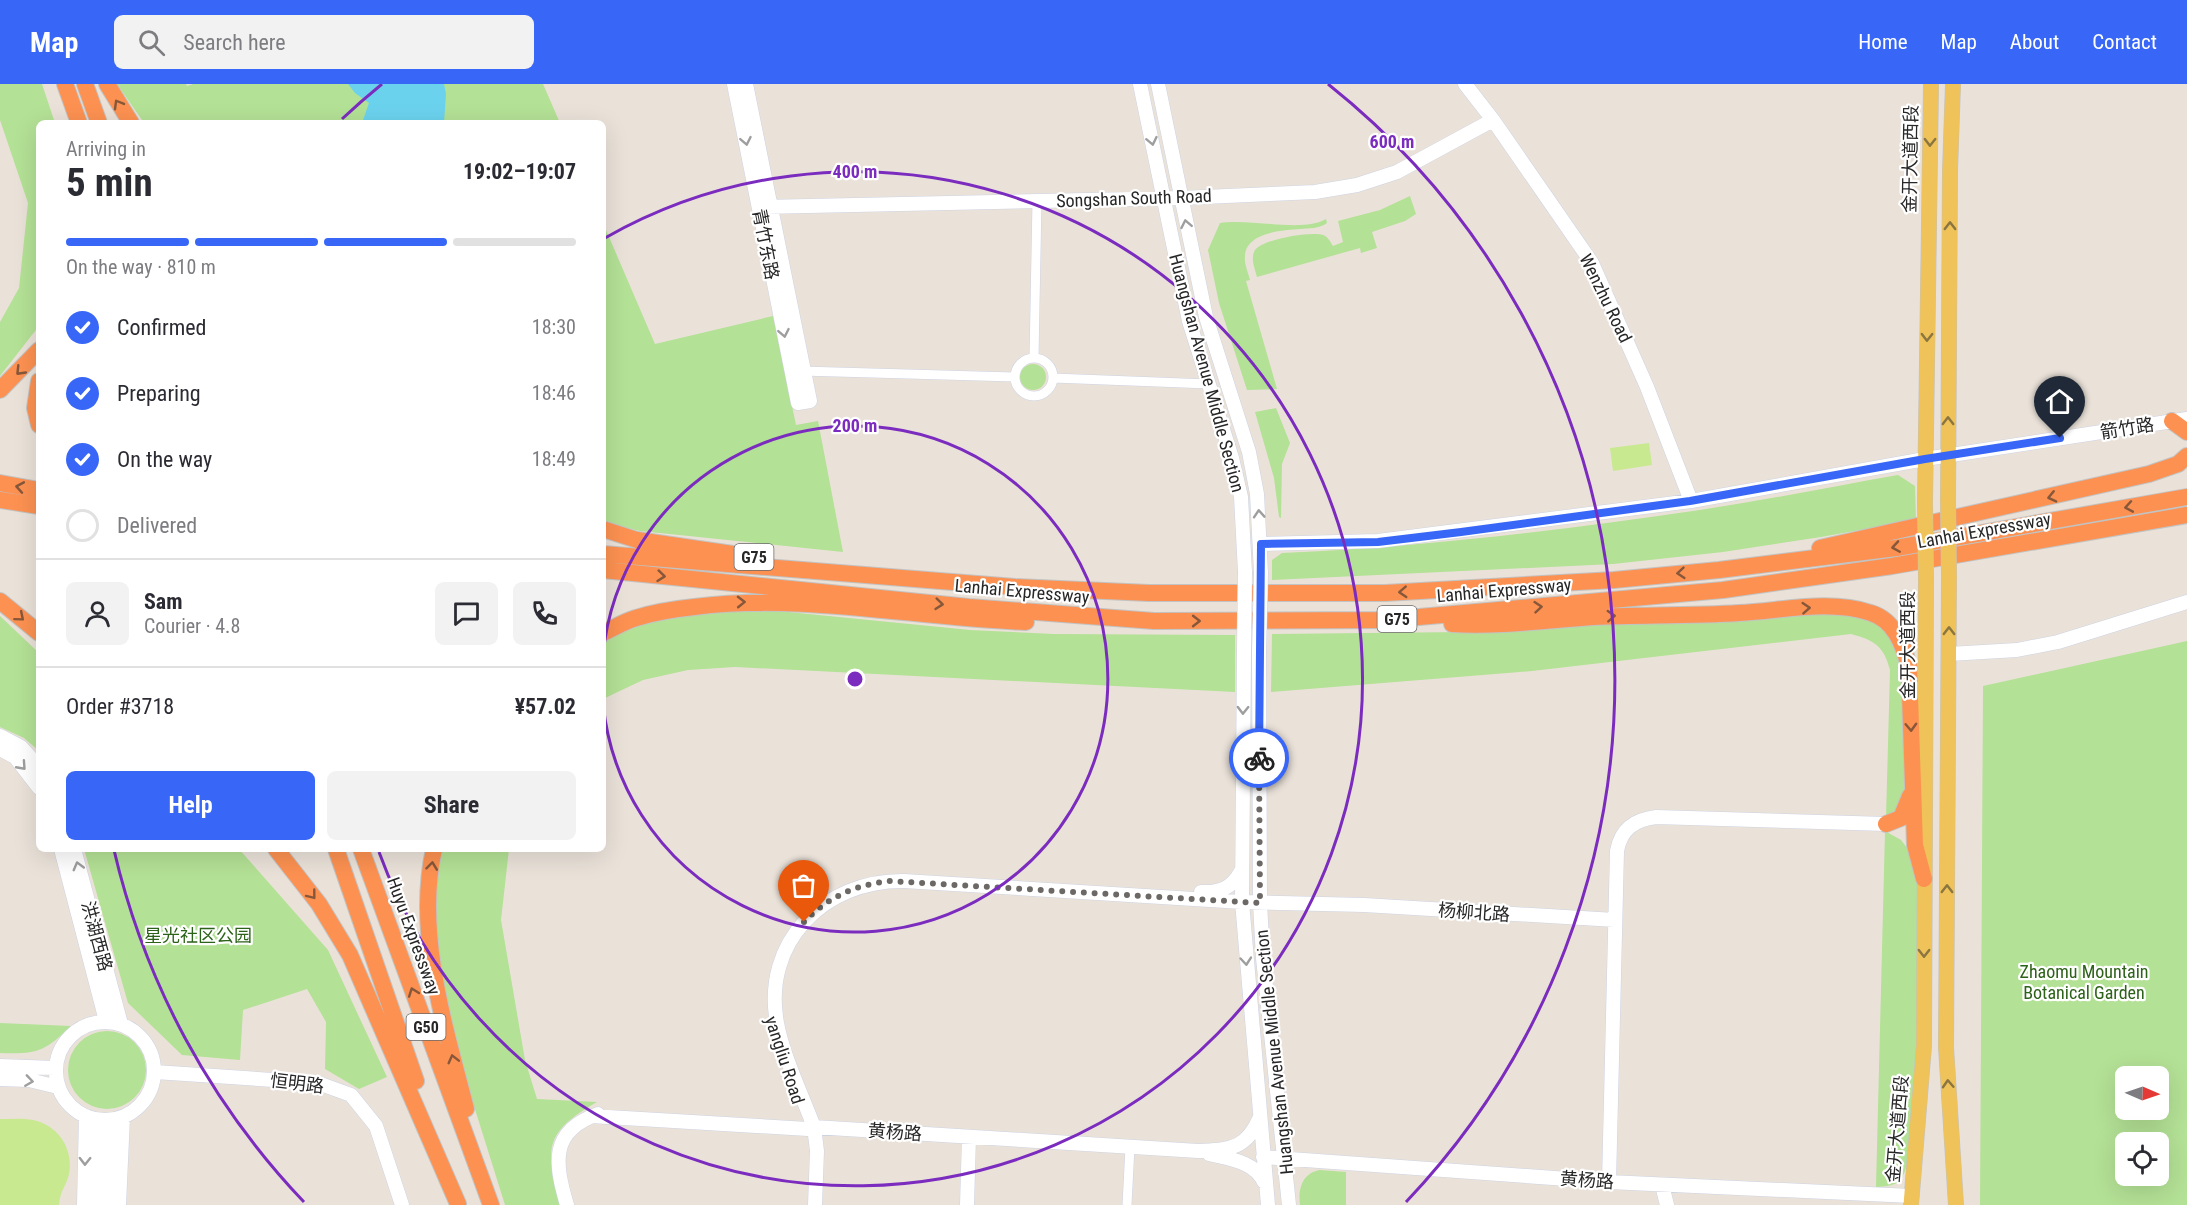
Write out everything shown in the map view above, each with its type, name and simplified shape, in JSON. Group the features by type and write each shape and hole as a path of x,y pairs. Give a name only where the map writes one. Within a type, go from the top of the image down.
{"highway":[{"path":"85,84 98,120"},
{"path":"107,84 128,120"},
{"path":"65,86 71,120"},
{"path":"65,86 78,120"},
{"path":"0,390 36,353"},
{"path":"2179,420 2187,432"},
{"path":"1719,570 2123,481 2164,470 2186,458"},
{"path":"0,483 36,489"},
{"name":"Lanhai Expressway","path":"906,580 1149,593 1385,593 1614,579 1719,570 1896,548 2187,497"},
{"path":"0,500 36,506"},
{"name":"Lanhai Expressway","path":"606,570 969,607 1154,621 1385,620 1723,590 1892,566 2187,515"},
{"name":"G75","path":"606,531 637,540 906,580"},
{"path":"606,554 906,580"},
{"path":"0,600 36,630"},
{"path":"606,632 636,618 680,609 726,603 769,602 818,604 969,620 1053,623 1154,621"},
{"path":"1385,620 1462,625 1621,616 1738,613 1836,606 1873,613 1888,623 1898,636 1909,666 1915,845 1924,879"},
{"path":"1886,824 1901,818 1909,802 1912,783"},
{"path":"1886,824 1904,831 1915,845"},
{"path":"278,852 319,904 350,955 458,1205"},
{"name":"G50","path":"337,852 458,1205"},
{"name":"Huyu Expressway","path":"363,852 489,1201"},
{"path":"434,852 429,892 431,958 450,1046 489,1201"}],"main road":[{"name":"金开大道西段","path":"1914,1202 1924,1046 1925,459 1931,84"},
{"path":"1953,84 1950,171 1946,1047 1956,1205"},
{"path":"1945,1205 1943,1162 1950,1124"}],"street":[{"name":"青竹东路","path":"734,84 766,207"},
{"name":"青竹东路","path":"746,84 766,207 804,402"},
{"name":"Huangshan Avenue Middle Section","path":"1140,84 1189,321 1232,458 1241,497 1245,572 1242,902 1268,1205"},
{"name":"Huangshan Avenue Middle Section","path":"1158,84 1206,317 1249,452 1257,494 1261,544 1258,876 1263,958 1289,1205"},
{"name":"Wenzhu Road","path":"1465,84 1493,120 1592,263 1647,387 1690,501"},
{"name":"Songshan South Road","path":"766,207 1181,198 1315,192 1357,185 1397,172 1493,120"},
{"path":"1034,358 1037,201"},
{"path":"1028,358 1034,358 1045,361 1053,378 1048,390 1036,396 1030,396 1019,389 1014,377 1018,365 1028,358"},
{"path":"798,371 1014,377"},
{"path":"1053,378 1209,384"},
{"name":"箭竹路","path":"1261,544 1378,542 1690,501 1925,459 2179,420"},
{"path":"1949,654 2018,650 2058,642 2187,602"},
{"path":"0,736 21,747 36,764"},
{"path":"0,749 15,757 36,784"},
{"path":"1609,1182 1617,851 1624,831 1643,818 1668,817 1886,824"},
{"name":"洪湖西路","path":"62,852 105,1021"},
{"name":"洪湖西路","path":"75,852 121,1024"},
{"name":"yangliu Road","path":"808,1205 810,1126 775,1040 768,991 770,975 782,943 800,917 823,897 860,880 889,876 1208,892 1228,888 1241,871"},
{"path":"1258,876 1264,888 1272,894 1311,898 1332,904"},
{"name":"yangliu Road","path":"815,1205 817,1151 777,1024 775,991 781,961 795,934 815,910 837,895 861,885 903,881 1260,903 1332,904"},
{"name":"杨柳北路","path":"1332,904 1615,920"},
{"path":"105,1021 121,1024 135,1032 146,1043 155,1072 144,1100 135,1110 105,1118 70,1106 58,1087 55,1068 59,1051 77,1029 91,1023 105,1021"},
{"path":"0,1066 55,1068"},
{"name":"恒明路","path":"155,1072 318,1083 351,1095 376,1126 402,1205"},
{"path":"0,1079 29,1080 58,1087"},
{"name":"黄杨路","path":"567,1205 560,1181 558,1151 563,1139 571,1129 591,1116 810,1126 1198,1151"},
{"path":"1198,1151 1238,1146 1252,1132 1260,1117"},
{"path":"84,1205 105,1118"},
{"path":"97,1205 105,1118"},
{"path":"105,1118 108,1205"},
{"path":"105,1118 119,1205"},
{"path":"967,1205 969,1137"},
{"path":"1127,1205 1130,1147"},
{"path":"1198,1151 1251,1166 1260,1174 1266,1188"},
{"name":"黄杨路","path":"1263,1157 1914,1202"},
{"path":"1662,1185 1667,1205"}],"green space":[{"path":"0,84 42,84 54,120 36,120 36,330 0,376 0,322 19,288 28,203 0,120"},
{"path":"117,84 186,84 187,86 193,84 543,84 559,120 142,120"},
{"path":"1410,196 1416,214 1405,221 1372,232 1377,248 1361,253 1360,248 1257,277 1253,256 1255,250 1267,242 1317,234 1329,239 1333,246 1343,242 1338,221 1380,210"},
{"path":"1326,219 1327,223 1317,227 1266,234 1251,242 1247,248 1245,262 1250,280 1246,281 1277,389 1247,390 1219,303 1208,250 1220,223 1304,225"},
{"path":"606,230 655,344 773,316 796,425 818,421 843,552 640,531 606,523"},
{"path":"1033,364 1043,367 1046,377 1043,387 1033,390 1023,387 1020,377 1023,367"},
{"path":"1276,408 1290,443 1282,464 1281,518 1274,478 1255,412"},
{"path":"1649,443 1652,465 1613,471 1610,448"},
{"path":"1898,475 1915,486 1916,520 1723,552 1613,564 1272,580 1272,560 1282,553 1437,542 1590,525 1719,507"},
{"path":"768,610 970,630 1054,634 1235,635 1235,692 735,667 688,670 643,680 606,698 606,638 639,624 681,614"},
{"path":"1854,613 1886,628 1901,652 1906,785 1900,804 1886,818 1890,670 1885,655 1877,645 1851,634 1532,671 1271,692 1272,634 1465,632 1587,623"},
{"path":"0,616 36,650 36,748 24,738 0,727"},
{"name":"Zhaomu Mountain Botanical Garden","path":"2187,641 2187,1205 1980,1205 1983,686"},
{"path":"1885,831 1901,840 1908,849 1917,879 1918,1041 1907,1164 1903,1176 1897,1183 1876,1187"},
{"name":"星光社区公园","path":"85,852 242,852 328,950 387,1077 359,1089 325,1069 326,1022 307,989 243,1010 240,1060 182,1055 128,1003"},
{"path":"442,852 509,852 501,920 525,1060 537,1099 597,1102 567,1123 558,1133 553,1144 552,1170 562,1205 505,1205 463,1071 437,958 436,894"},
{"path":"0,1023 71,1026 40,1050 0,1053"},
{"path":"107,1031 122,1034 135,1042 143,1055 146,1070 143,1085 135,1098 122,1106 107,1109 92,1106 79,1098 71,1085 68,1070 71,1055 79,1042 92,1034"},
{"path":"0,1119 25,1119 42,1123 50,1127 62,1140 70,1165 59,1205 0,1205"},
{"path":"1320,1170 1346,1172 1346,1205 1300,1205 1302,1183 1309,1174"}],"water":[{"path":"348,84 444,84 446,94 444,120 363,120 369,103 355,93"}],"way so far":[{"path":"804,922 815,910 837,895 861,885 889,881 1260,903 1258,876 1259,758"}],"route":[{"path":"1259,758 1261,544 1378,542 1461,532 1690,501 1925,459 2060,438"}]}
